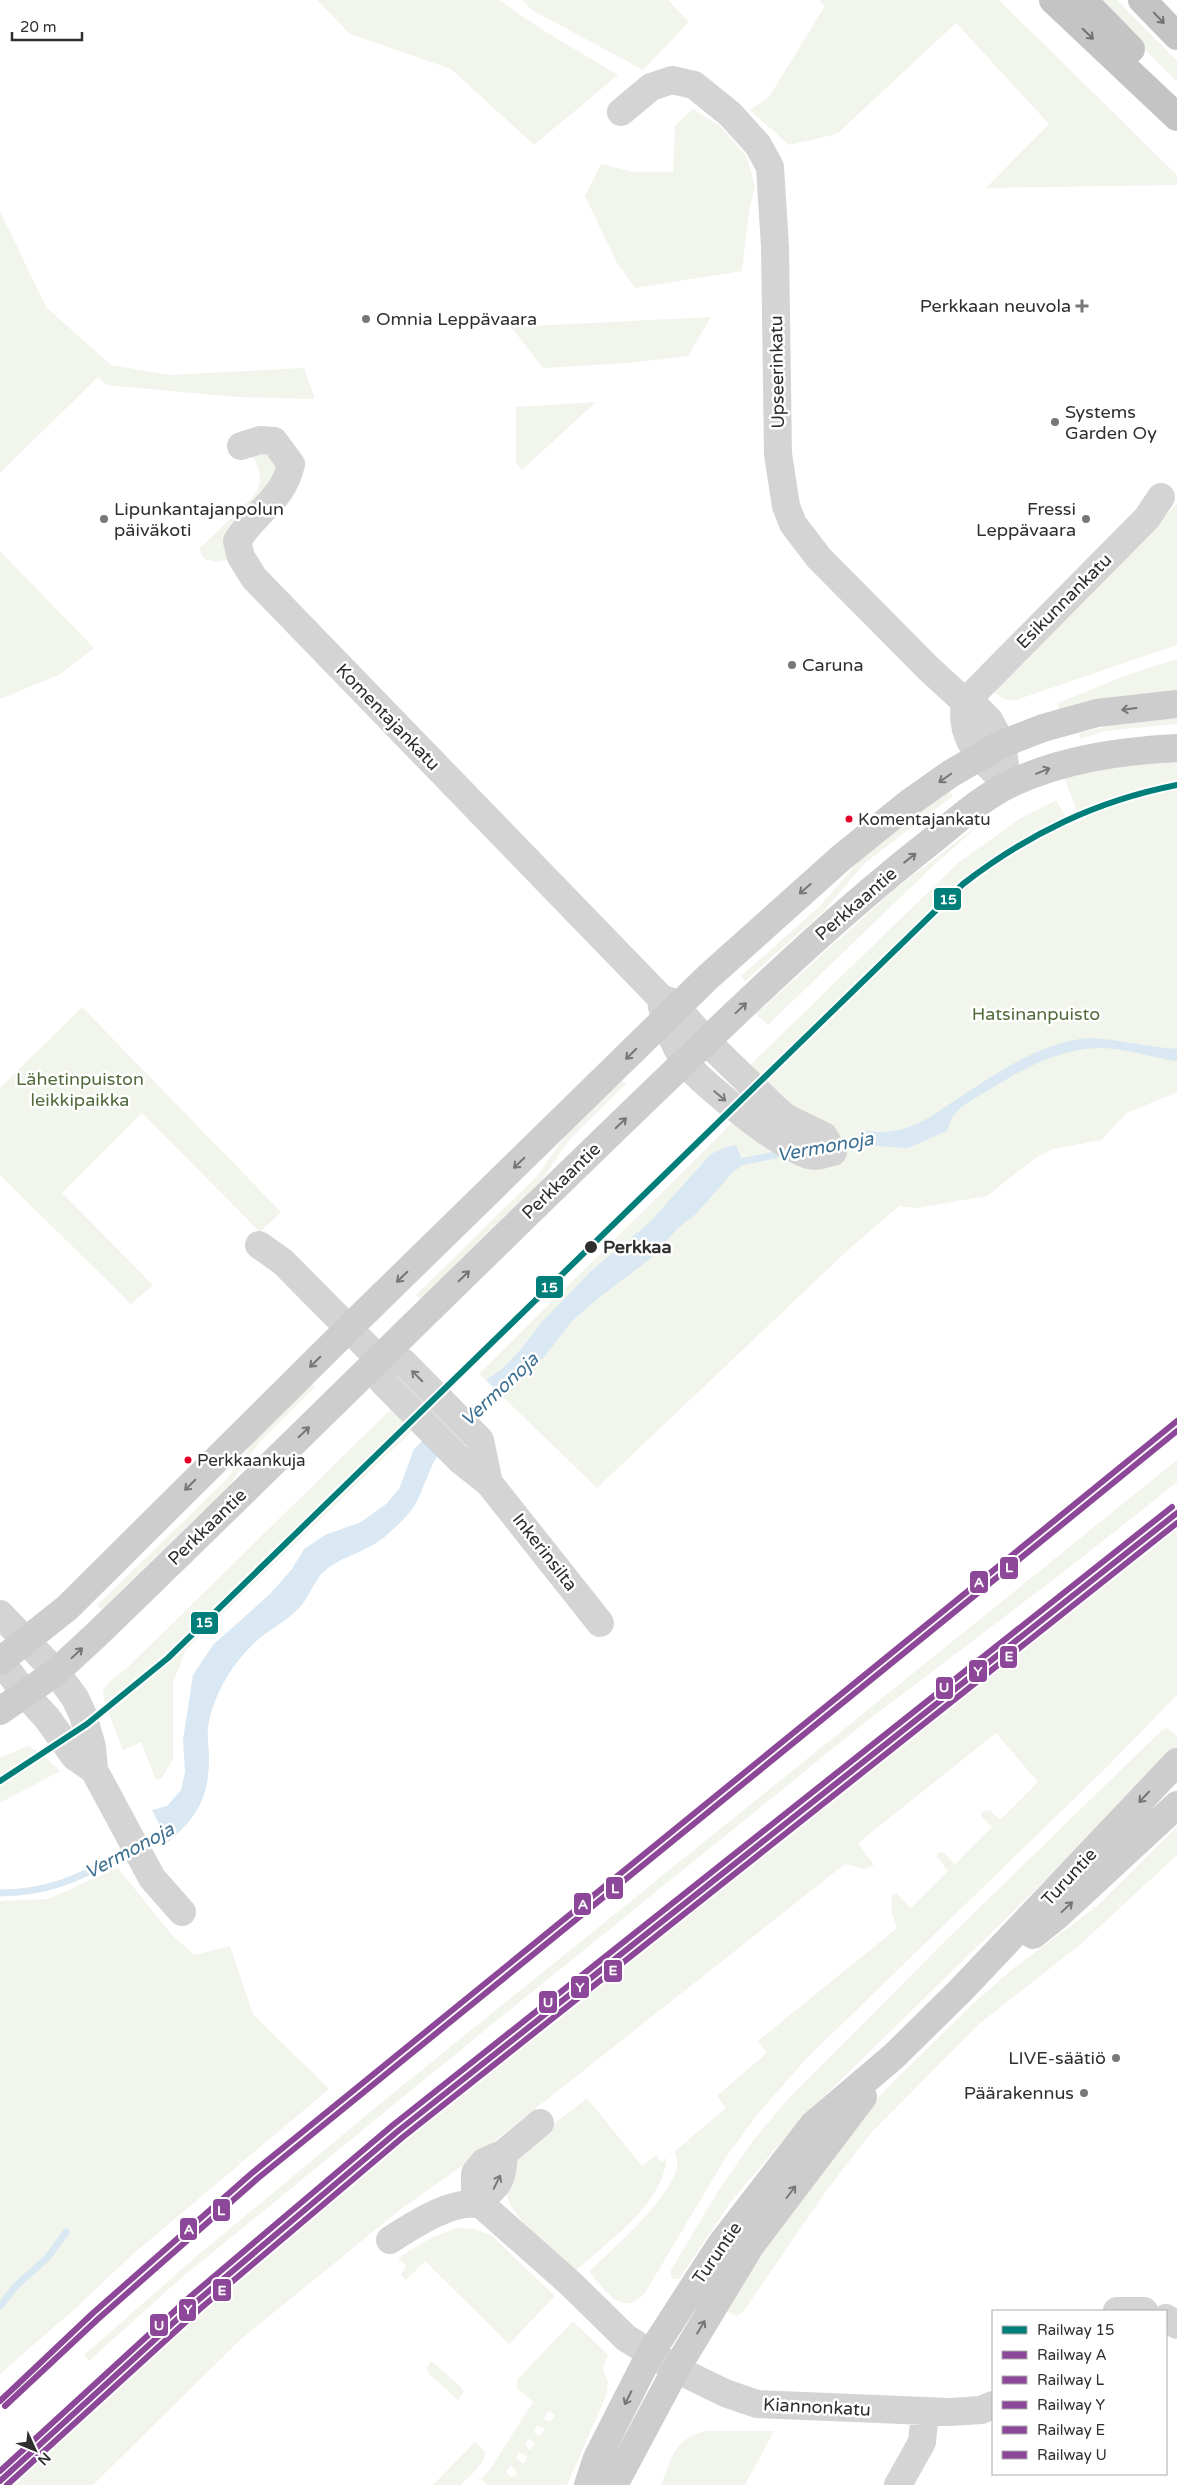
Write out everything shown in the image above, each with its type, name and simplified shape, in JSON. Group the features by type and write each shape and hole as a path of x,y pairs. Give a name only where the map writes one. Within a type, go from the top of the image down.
{"highway":[{"path":"1053,0 1177,117"},
{"path":"1083,0 1177,93"},
{"path":"1142,0 1177,36"}],"main road":[{"path":"0,1660 67,1608 668,1008 842,857 909,803 978,756 1002,744 1043,728 1097,713 1177,704"},
{"name":"Perkkaantie","path":"0,1712 56,1672 685,1062 867,893 972,809 1008,785 1053,767 1079,760 1177,748"},
{"name":"Turuntie","path":"588,2485 597,2458 650,2354 720,2244 813,2125 894,2056 960,1991 1177,1762"},
{"name":"Turuntie","path":"960,1991 1058,1916 1177,1805"},
{"name":"Turuntie","path":"614,2485 676,2369 751,2246 894,2056"}],"street":[{"name":"Upseerinkatu","path":"621,112 651,87 672,80 694,85 730,114 758,145 770,167 771,175 775,247 778,445 782,491 793,524 819,558 965,702 978,709 989,720 1002,744 1008,785"},
{"name":"Komentajankatu","path":"241,446 260,440 274,442 291,464 284,487 247,525 237,540 241,558 254,578 668,1008"},
{"name":"Esikunnankatu","path":"965,702 1147,518 1161,497"},
{"path":"965,702 962,720 978,756 1008,785"},
{"path":"668,1008 776,1109 796,1123 824,1136 832,1152 812,1156 760,1128 712,1089 685,1062 668,1008"},
{"path":"259,1245 283,1262 379,1359"},
{"name":"Inkerinsilta","path":"489,1482 480,1440 404,1362 379,1359 383,1382 460,1460 489,1482 600,1623"},
{"path":"0,1614 56,1672 75,1698 83,1715 92,1747 94,1770 152,1878 182,1912"},
{"path":"0,1660 75,1756 94,1770"},
{"path":"390,2240 448,2208 475,2203 496,2188 503,2169 504,2152 540,2123"},
{"name":"Kiannonkatu","path":"475,2203 483,2206 571,2284 626,2338 676,2369 725,2393 757,2404 925,2412 981,2410 992,2405"},
{"path":"898,2485 922,2442 925,2412"}],"green space":[{"path":"317,0 499,0 541,29 618,75 534,145 451,69 350,34"},
{"path":"522,0 668,0 689,22 643,70 532,10"},
{"path":"819,0 999,0 1177,175 1177,185 986,188 1049,124 956,23 837,134 789,145 750,110 769,97 825,6"},
{"path":"1096,0 1117,0 1177,61 1177,82"},
{"path":"693,109 720,126 747,157 755,186 749,212 742,271 635,288 617,263 585,196 601,164 634,172 673,172 675,126"},
{"path":"0,211 46,307 111,365 169,375 304,368 315,399 236,397 106,385 98,377 0,473"},
{"path":"711,317 688,356 629,363 543,368 511,327"},
{"path":"596,402 522,470 516,462 516,407"},
{"path":"269,453 281,466 228,560 216,562 204,559 199,549 254,496 257,490 260,475 252,454"},
{"path":"1177,504 1177,645 1016,700 1003,698 992,690"},
{"path":"0,551 94,648 59,675 0,699"},
{"path":"1177,659 1177,692 1059,711 1058,703 1130,674"},
{"path":"1177,717 1177,724 1104,731 1081,739 1079,733 1130,721"},
{"name":"Hatsinanpuisto","path":"1177,760 1177,1092 1127,1113 1101,1140 1053,1149 1034,1159 987,1196 917,1208 899,1206 847,1251 597,1488 479,1374 766,1089 746,1069 959,862 1021,818 1056,800 1070,825 1086,819 1076,809 1064,777 1094,770"},
{"path":"949,790 953,796 865,863 823,912 745,981 741,976 820,906 864,855"},
{"path":"986,819 933,866 768,1025 756,1014 894,890"},
{"name":"Lähetinpuiston leikkipaikka","path":"82,1007 281,1212 260,1232 142,1113 62,1193 153,1285 131,1304 0,1175 0,1088"},
{"path":"621,1079 626,1084 569,1140 540,1183 420,1299 416,1295 537,1176 568,1132"},
{"path":"310,1382 315,1387 258,1444 229,1486 101,1610 97,1605 226,1480 257,1436"},
{"path":"394,1406 416,1427 187,1648 173,1682 173,1759 162,1778 156,1780 141,1742 123,1750 105,1704 103,1691 109,1682 129,1666"},
{"path":"1177,1460 1177,1482 1065,1571 867,1721 179,2280 89,2361 84,2355 198,2255 387,2098"},
{"path":"1177,1525 1177,1695 1107,1767 806,2059 757,2115 726,2157 645,2293 629,2303 621,2303 614,2299 589,2272 626,2237 664,2193 677,2166 675,2151 726,2108 717,2096 767,2053 758,2041 897,1928 891,1910 892,1895 896,1893 911,1908 948,1871 937,1857 938,1853 943,1852 955,1864 992,1827 981,1816 981,1812 990,1810 1000,1820 1038,1782 996,1733 858,1843 874,1865 865,1869 845,1864 473,2158 401,2209 240,2340 93,2485 14,2485 95,2402 309,2211 971,1683"},
{"path":"1168,1728 1177,1736 1177,1751 802,2118 732,2200 679,2279 673,2279 671,2270 717,2193 752,2142 788,2099 947,1939 1163,1729"},
{"path":"27,1746 39,1751 60,1771 0,1803 0,1758"},
{"path":"1177,1827 1177,1855 1082,1943 979,2024 870,2134 824,2194 743,2312 737,2316 723,2310 841,2139 887,2088 974,2003 1010,1971 1097,1906"},
{"path":"118,1868 171,1934 194,1955 230,1946 253,2014 329,2089 133,2254 78,2306 0,2374 0,1901 48,1899"},
{"path":"587,2098 642,2166 656,2155 661,2162 667,2158 663,2176 655,2192 644,2207 617,2235 574,2272 521,2219 509,2202 506,2187 510,2172 532,2143"},
{"path":"456,2228 475,2229 491,2235 555,2296 509,2344 425,2261 406,2280 401,2275 406,2265 398,2258 427,2240"},
{"path":"573,2321 608,2355 603,2369 608,2382 606,2396 567,2485 487,2485 481,2479 489,2471 533,2402 517,2388 517,2380","holes":["548,2411 555,2415 550,2422 544,2419","537,2425 545,2429 540,2436 534,2432","528,2439 535,2443 531,2450 525,2446","519,2452 527,2456 526,2461 522,2463 516,2459","511,2466 517,2472 516,2475 511,2477 506,2472"]},
{"path":"431,2361 461,2387 464,2392 458,2400 429,2374 427,2368"},
{"path":"705,2431 774,2431 745,2485 661,2485 675,2451 686,2439"},
{"path":"475,2442 485,2452 480,2466 461,2485 433,2485"}],"water":[{"path":"1088,1038 1177,1049 1177,1061 1108,1048 1079,1050 1061,1054 1026,1068 961,1107 952,1117 947,1131 908,1148 860,1145 861,1130 888,1132 921,1122 1007,1067 1055,1045"},
{"path":"736,1145 744,1164 733,1172 696,1214 678,1228 650,1259 601,1296 572,1321 540,1362 502,1396 486,1380 502,1369 521,1349 541,1323 591,1271 649,1223 711,1154"},
{"path":"426,1437 440,1451 416,1504 409,1513 382,1539 334,1564 323,1573 315,1582 299,1608 252,1645 228,1676 220,1690 209,1720 209,1758 204,1795 194,1815 168,1842 152,1810 167,1806 181,1790 185,1772 183,1740 193,1675 213,1645 270,1594 292,1569 304,1549 325,1535 361,1522 386,1504 399,1489 414,1449"}],"pier":[{"path":"150,1808 169,1845 166,1844 149,1811"}],"waterway":[{"name":"Vermonoja","path":"834,1144 870,1138"},
{"name":"Vermonoja","path":"736,1163 784,1153"},
{"name":"Vermonoja","path":"467,1419 504,1386"},
{"name":"Vermonoja","path":"140,1846 171,1830"},
{"name":"Vermonoja","path":"0,1893 36,1890 53,1886 68,1881 131,1851"},
{"path":"0,2306 16,2286 48,2257 66,2232"}],"rail line":[{"name":"15","path":"0,1781 87,1724 168,1658 963,884 1012,850 1064,822 1119,800 1177,785"},
{"name":"A","path":"0,2401 93,2313 252,2173 1177,1421"},
{"name":"L","path":"5,2406 98,2319 257,2179 1177,1431"},
{"name":"U","path":"0,2471 191,2296 393,2125 1172,1507"},
{"name":"Y","path":"0,2481 196,2302 398,2131 1177,1513"},
{"name":"E","path":"7,2485 201,2308 403,2137 1177,1523"}],"place":[{"name":"Perkkaan neuvola","path":"1082,306"},
{"name":"Omnia Leppävaara","path":"366,319"},
{"name":"Systems Garden Oy","path":"1055,422"},
{"name":"Lipunkantajanpolun päiväkoti","path":"104,519"},
{"name":"Fressi Leppävaara","path":"1086,519"},
{"name":"Caruna","path":"792,665"},
{"name":"Komentajankatu","path":"849,819"},
{"name":"Perkkaa","path":"591,1247"},
{"name":"Perkkaankuja","path":"188,1460"},
{"name":"LIVE-säätiö","path":"1116,2058"},
{"name":"Päärakennus","path":"1084,2093"}]}
